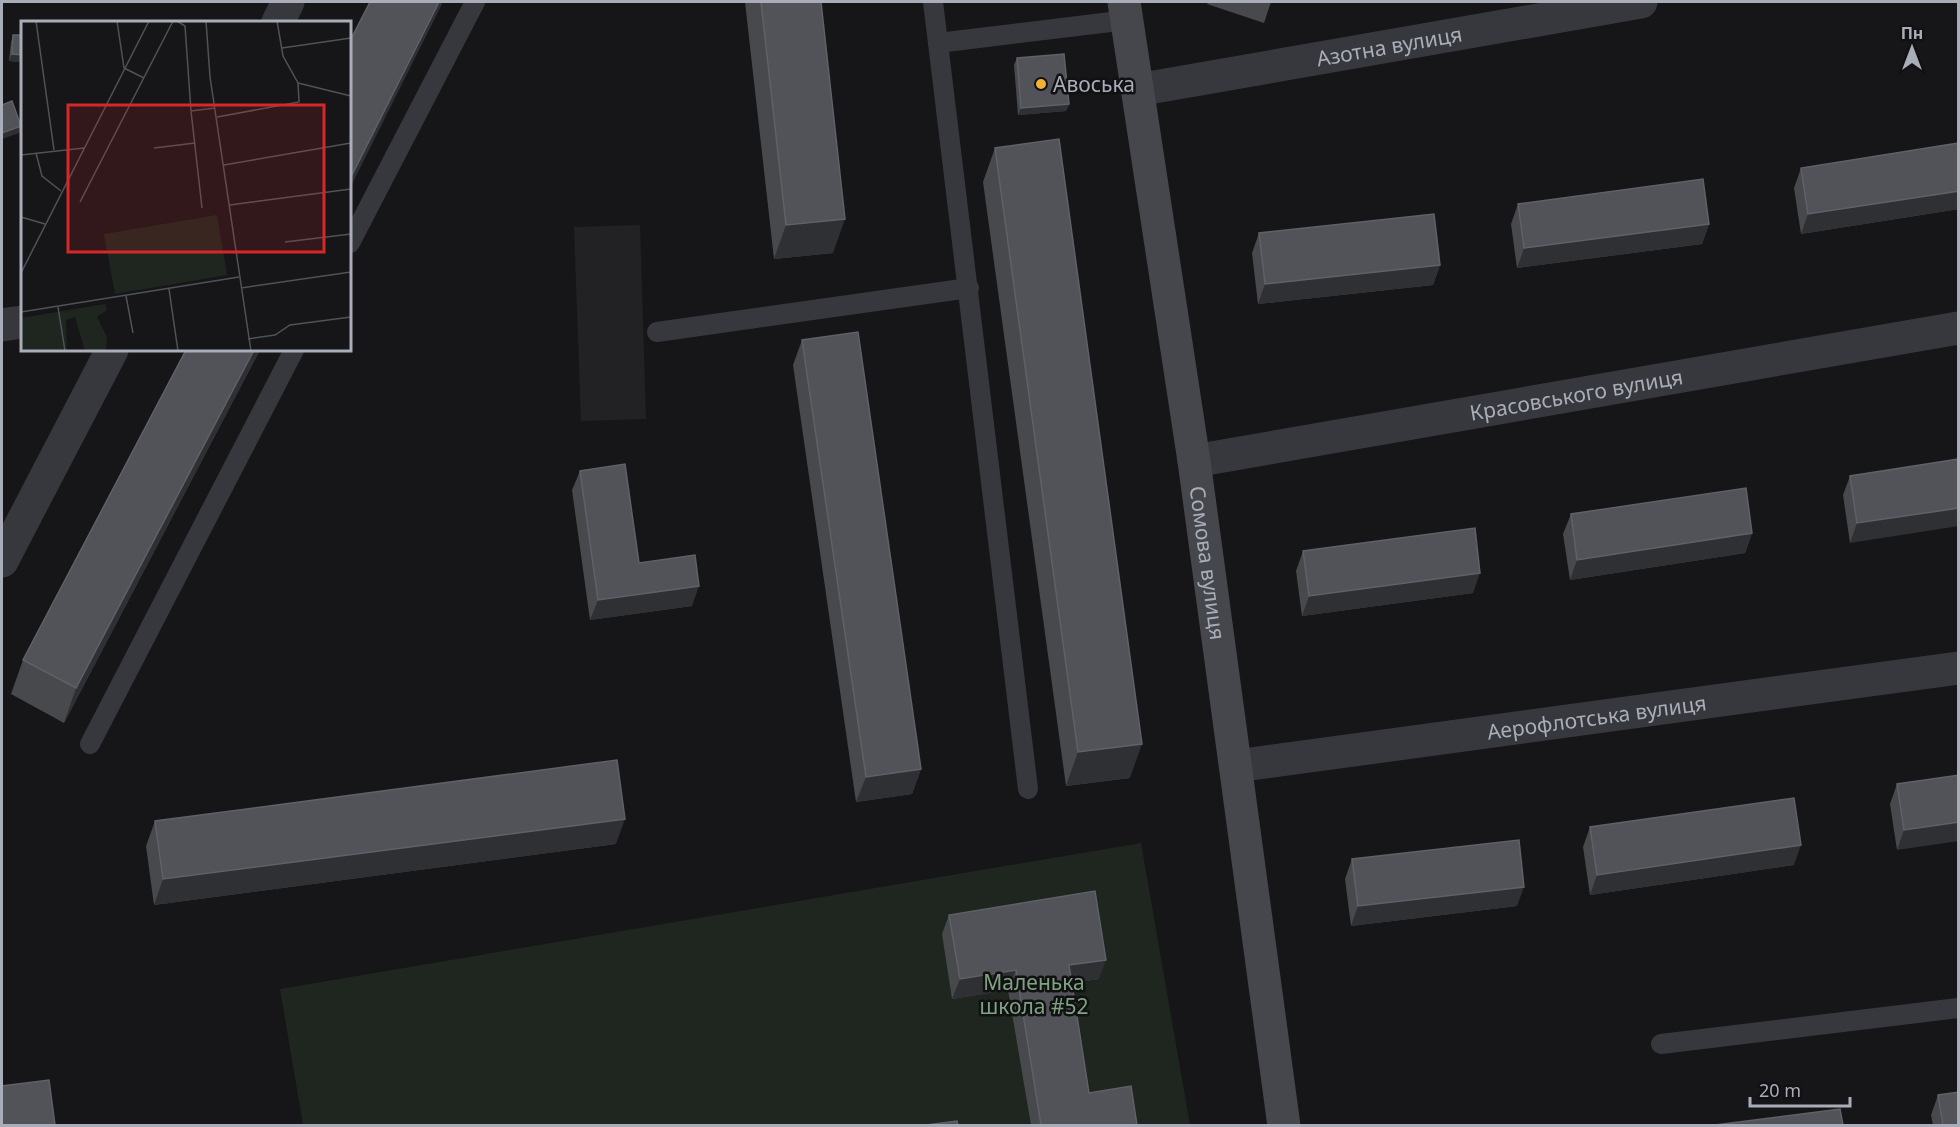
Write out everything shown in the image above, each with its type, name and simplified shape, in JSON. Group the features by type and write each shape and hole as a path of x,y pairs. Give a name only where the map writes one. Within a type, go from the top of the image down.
{"main road":[{"name":"Сомова вулиця","path":"1126,11 1194,461 1284,1125"}],"street":[{"path":"278,21 288,2"},
{"name":"Азотна вулиця","path":"1137,90 1641,2"},
{"path":"2,325 21,322"},
{"name":"Красовського вулиця","path":"1194,461 1959,328"},
{"path":"2,561 111,351"},
{"name":"Аерофлотська вулиця","path":"1236,766 1959,668"}],"lane":[{"path":"351,241 475,2"},
{"path":"933,2 1028,789"},
{"path":"938,43 1126,11"},
{"path":"657,332 969,288"},
{"path":"90,744 293,351"},
{"path":"1661,1044 1959,1008"}],"shaded area":[{"path":"640,225 646,419 581,421 574,227"}],"green space":[{"name":"Маленька школа #52","path":"1141,843 1190,1125 303,1125 280,989"}],"building":[{"path":"370,2 439,2 351,177 351,39"},
{"path":"761,2 821,2 845,219 786,225"},
{"path":"13,35 21,35 21,55 12,54"},
{"path":"1064,54 1069,104 1021,108 1017,58"},
{"path":"12,101 21,126 2,133 2,105"},
{"path":"1059,139 1142,744 1078,752 995,148"},
{"path":"1959,143 1959,191 1808,214 1801,168"},
{"path":"1703,179 1709,224 1524,248 1518,204"},
{"path":"1434,214 1440,265 1265,284 1259,233"},
{"path":"858,332 921,769 866,777 802,340"},
{"path":"185,351 253,351 76,688 23,660"},
{"path":"1959,459 1959,508 1857,523 1850,476"},
{"path":"625,464 639,563 695,555 699,586 598,600 580,471"},
{"path":"1746,488 1752,533 1577,560 1571,514"},
{"path":"1475,528 1480,573 1309,596 1303,551"},
{"path":"617,760 625,819 163,879 155,821"},
{"path":"1959,775 1959,822 1904,830 1897,784"},
{"path":"1794,798 1801,845 1597,875 1590,827"},
{"path":"1519,840 1524,887 1358,906 1352,859"},
{"path":"1095,891 1106,960 1069,965 1089,1093 1131,1086 1137,1125 1041,1125 1016,970 960,979 949,915"},
{"path":"49,1080 55,1125 2,1125 2,1086"},
{"path":"1959,1092 1959,1125 1943,1125 1938,1095"},
{"path":"1840,1109 1843,1125 1715,1125"},
{"path":"957,1121 958,1125 926,1125"}],"place":[{"name":"Авоська","path":"1041,84"}]}
